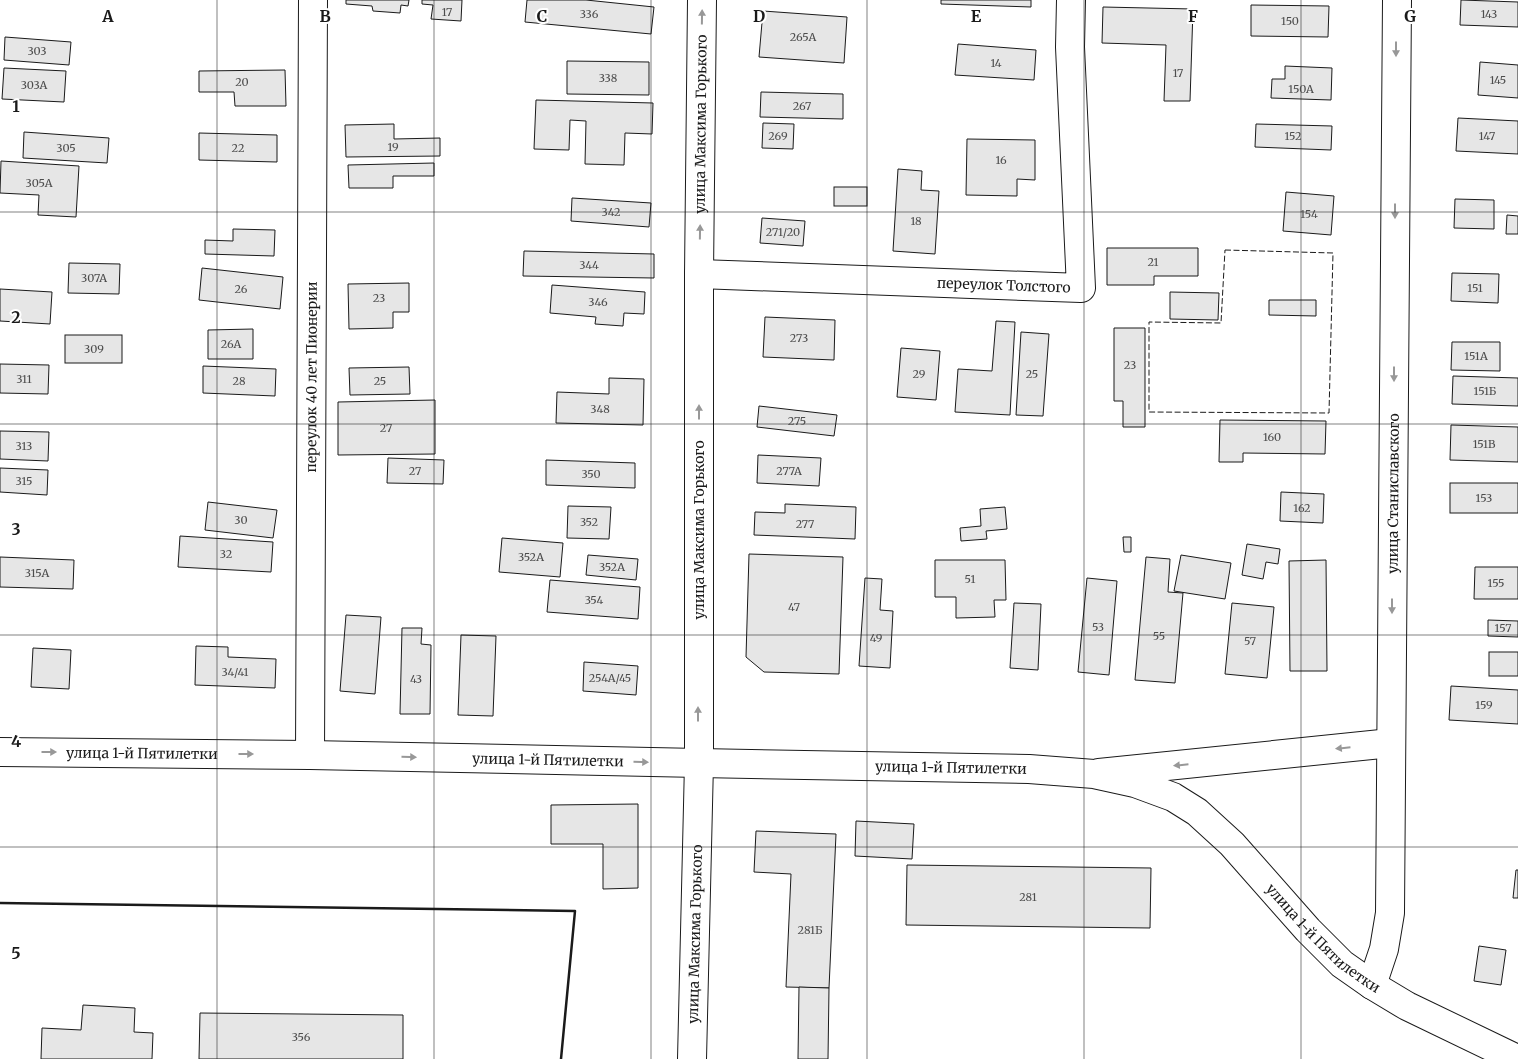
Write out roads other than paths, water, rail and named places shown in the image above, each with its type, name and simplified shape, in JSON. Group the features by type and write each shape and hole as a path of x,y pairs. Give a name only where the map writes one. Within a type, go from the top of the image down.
{"street":[{"name":"переулок 40 лет Пионерии","path":"310,755 313,0"},
{"name":"улица Максима Горького","path":"692,1059 698,763 699,274 702,0"},
{"name":"переулок Толстого","path":"699,274 1081,288 1070,47 1071,0"},
{"name":"улица Станиславского","path":"1372,986 1384,949 1390,913 1397,0"},
{"name":"улица 1-й Пятилетки","path":"1094,774 1391,743"},
{"name":"улица 1-й Пятилетки","path":"0,752 310,755 1029,769 1094,774 1143,785 1173,797 1197,812 1232,844 1308,930 1342,964 1372,986 1407,1006 1517,1059"}]}
